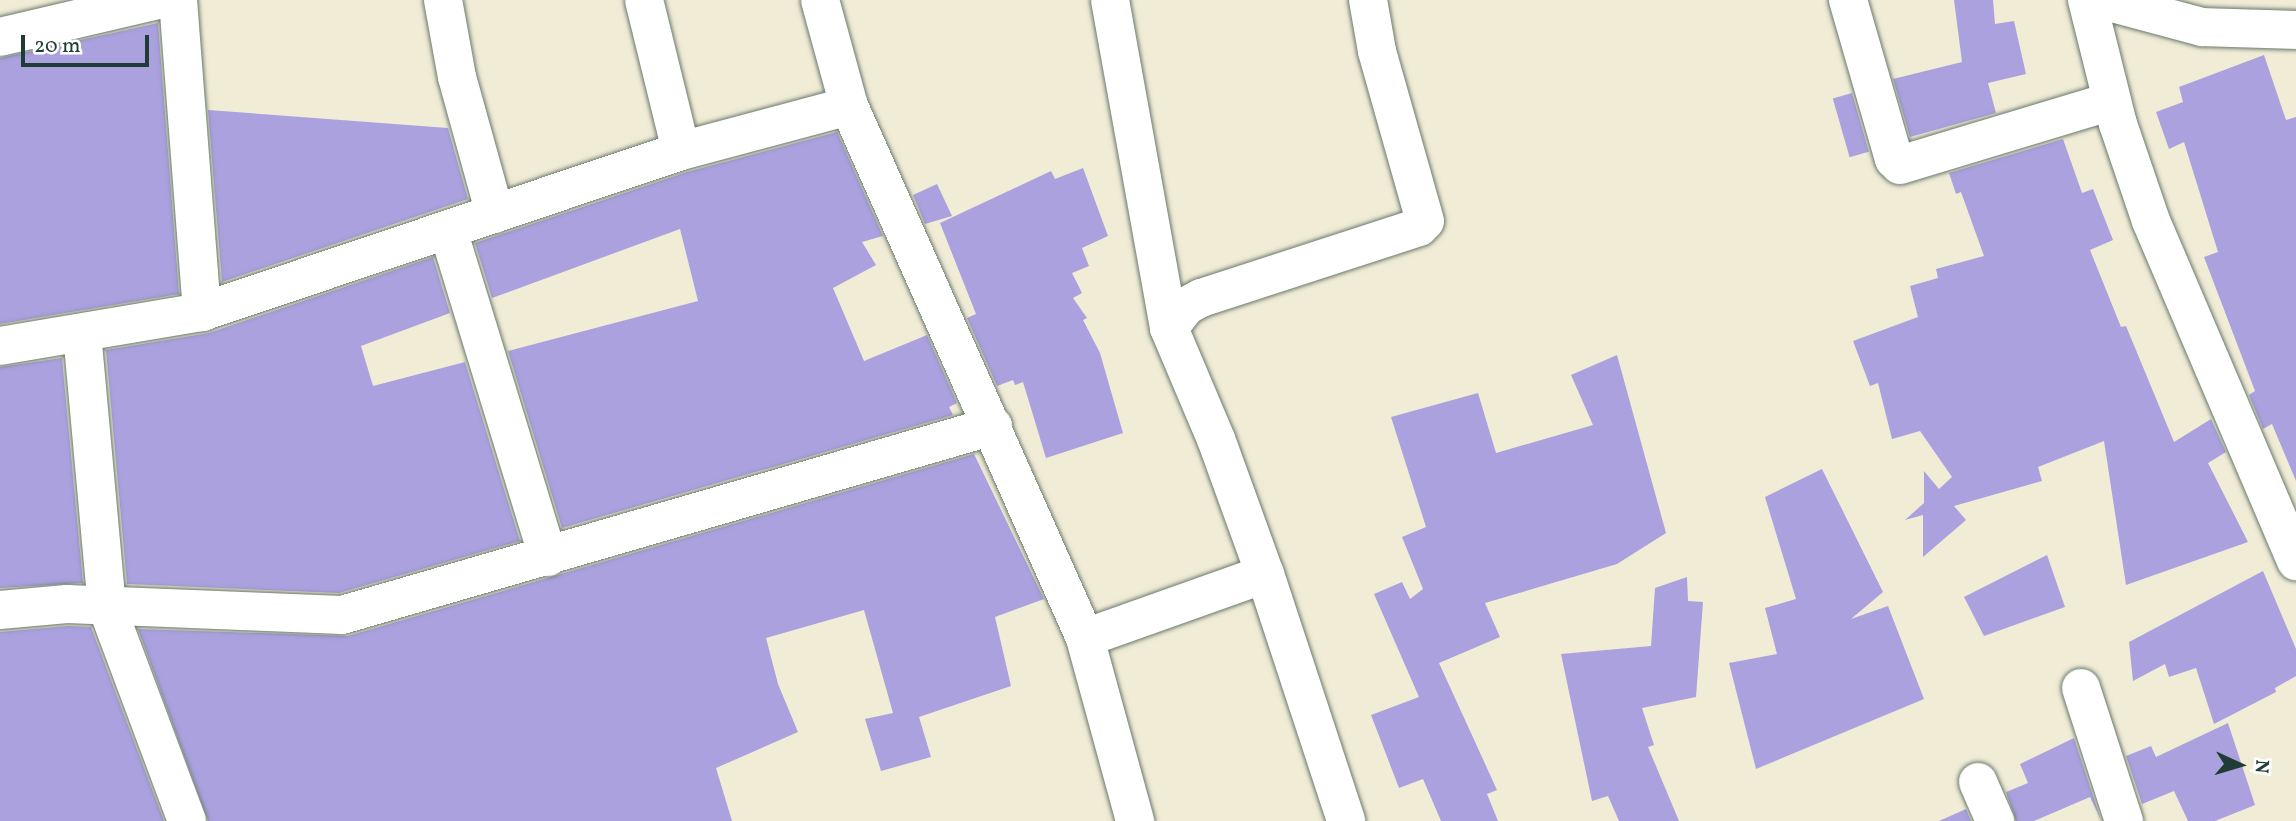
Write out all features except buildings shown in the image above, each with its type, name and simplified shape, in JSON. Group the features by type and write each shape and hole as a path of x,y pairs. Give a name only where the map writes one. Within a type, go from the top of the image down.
{"street":[{"path":"0,37 158,0"},
{"path":"178,0 202,312"},
{"path":"443,0 457,77 495,214"},
{"path":"645,0 681,151"},
{"path":"820,0 849,106 1085,638 1135,821"},
{"path":"1110,0 1169,328 1216,439 1265,574 1346,821"},
{"path":"1169,328 1186,306 1200,298 1426,221 1377,51 1368,0"},
{"path":"1848,0 1894,159 1900,165 2112,101"},
{"path":"2087,0 2112,101 2151,221 2293,544"},
{"path":"2101,0 2144,7 2202,27 2296,30"},
{"path":"0,346 202,312 681,151 849,106"},
{"path":"448,230 548,557"},
{"path":"82,332 107,607 187,821"},
{"path":"0,610 67,604 342,615 993,426"},
{"path":"1085,638 1265,574"},
{"path":"2081,688 2124,821"},
{"path":"1978,782 1995,821"}]}
